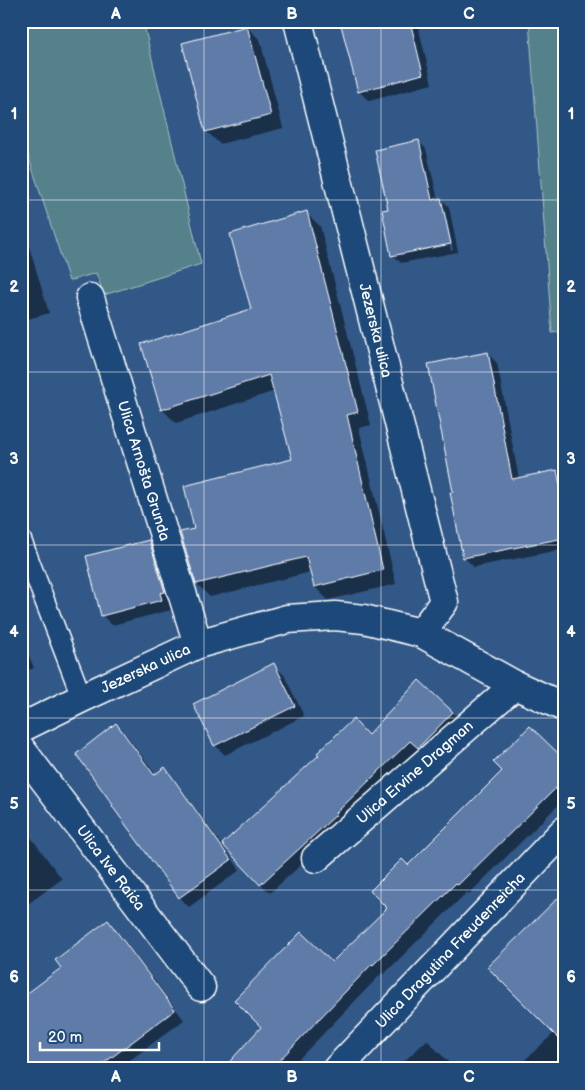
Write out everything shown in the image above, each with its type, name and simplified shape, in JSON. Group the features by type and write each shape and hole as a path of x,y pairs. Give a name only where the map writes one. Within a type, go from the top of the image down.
{"street":[{"name":"Jezerska ulica","path":"298,21 444,602 421,633"},
{"name":"Ulica Arnošta Grunda","path":"90,298 198,644"},
{"name":"Jezerska ulica","path":"21,728 198,644 287,620 335,616 364,619 421,633 515,685 564,706"},
{"name":"Ulica Ervine Dragman","path":"316,858 515,685"},
{"name":"Ulica Ive Raića","path":"21,749 201,987"},
{"name":"Ulica Dragutina Freudenreicha","path":"336,1069 564,831"}],"lane":[{"path":"21,539 82,698"}],"green space":[{"path":"21,21 143,21 201,264 104,295 96,273 69,281 23,140 21,140"},
{"path":"529,21 564,21 564,331 552,333"}],"building":[{"path":"340,21 410,21 423,74 358,92"},
{"path":"247,26 271,115 205,132 182,43"},
{"path":"419,140 432,200 441,198 451,244 391,256 382,210 388,209 375,150"},
{"path":"307,211 358,412 347,415 383,570 314,587 306,557 196,584 180,532 194,529 184,486 292,459 269,375 161,410 141,344 251,309 230,234"},
{"path":"488,352 512,479 557,470 564,506 564,538 463,558 450,492 453,492 428,364"},
{"path":"149,540 165,592 160,593 162,600 101,616 86,556"},
{"path":"274,663 295,706 214,746 193,704"},
{"path":"419,680 453,712 418,748 410,741 337,814 260,885 222,844 319,755 317,753 353,719 368,735"},
{"path":"116,723 154,775 165,767 231,860 179,898 76,754"},
{"path":"530,726 564,759 564,780 458,885 456,883 372,964 271,1069 223,1069 261,1027 234,1000 301,932 332,962 387,908 370,891 402,859 408,865 502,771 493,762"},
{"path":"564,892 564,1044 487,967"},
{"path":"108,920 175,1010 96,1069 21,1069 21,998 61,968 55,960"}],"waterway":[{"path":"21,24 28,21"}]}
